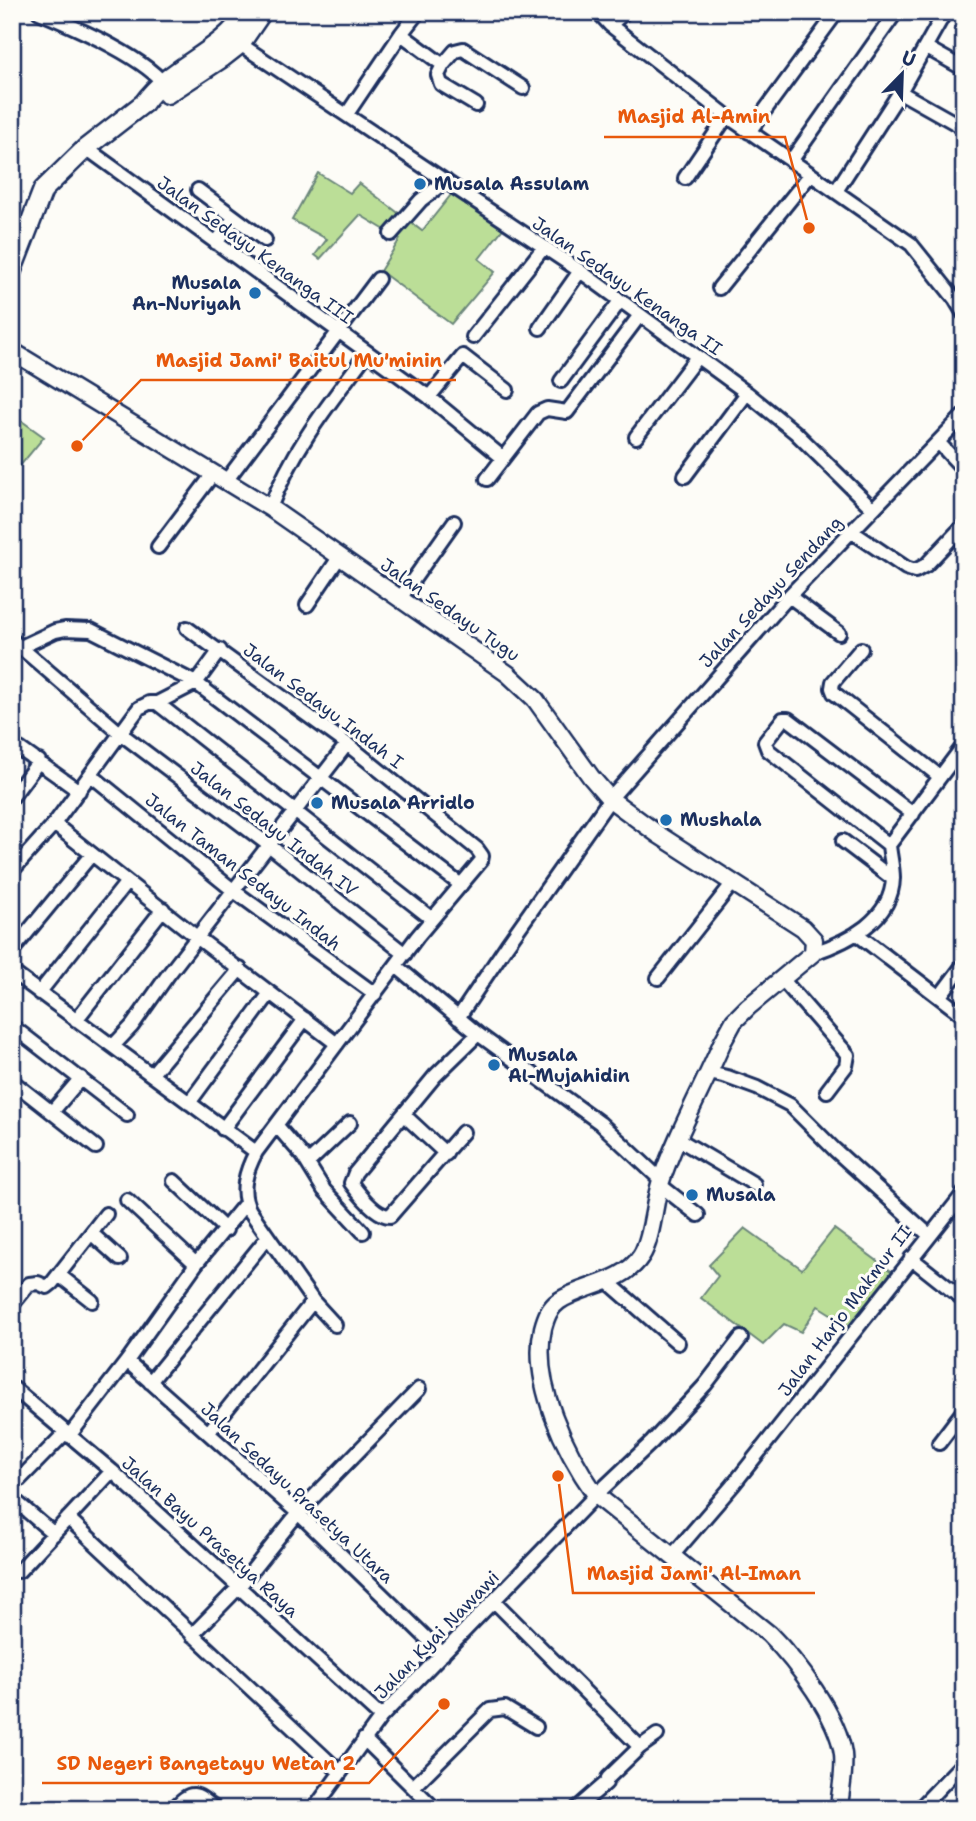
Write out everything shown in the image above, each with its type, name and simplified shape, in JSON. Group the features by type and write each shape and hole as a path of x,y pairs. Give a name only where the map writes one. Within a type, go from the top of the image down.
{"main road":[{"path":"218,53 247,12"},
{"path":"12,270 43,190 86,148 144,103 158,100 167,87 218,53 240,44 262,12"}],"street":[{"path":"39,12 55,15 128,55 167,87"},
{"path":"347,114 418,12"},
{"path":"598,12 610,25 727,116 911,244 964,314"},
{"path":"610,25 625,12"},
{"path":"749,132 837,12"},
{"path":"791,161 896,12"},
{"path":"836,191 927,48 945,12"},
{"path":"401,34 443,65"},
{"name":"Jalan Sedayu Kenanga II","path":"240,44 580,271 747,393 794,432 872,508"},
{"path":"927,48 964,69"},
{"path":"476,106 441,84 438,75 455,51 463,49 523,88"},
{"path":"900,92 964,128"},
{"path":"685,178 727,116"},
{"name":"Jalan Sedayu Kenanga III","path":"86,148 429,397 503,458"},
{"path":"719,288 810,175"},
{"path":"391,234 421,200 446,180"},
{"path":"198,190 265,240"},
{"path":"216,243 234,218"},
{"path":"473,338 544,247"},
{"path":"540,328 580,271"},
{"path":"158,547 220,477 378,279"},
{"path":"561,381 620,301"},
{"path":"487,479 538,412 547,409 567,412 640,315"},
{"name":"Jalan Sedayu Tugu","path":"12,351 270,508 401,597 522,686 535,699 610,799 732,884 803,928 814,940 813,953"},
{"path":"270,508 308,431 367,353"},
{"path":"429,397 463,356 507,390"},
{"path":"636,438 697,357"},
{"path":"685,475 747,393"},
{"name":"Jalan Sedayu Sendang","path":"458,1018 610,799 789,596 964,415"},
{"path":"939,443 964,470"},
{"path":"401,597 454,522"},
{"path":"851,531 906,568 915,571 926,565 964,525"},
{"path":"307,605 340,556"},
{"path":"789,596 839,633"},
{"name":"Jalan Sedayu Indah I","path":"187,628 347,744 480,852 482,858 461,885"},
{"path":"17,644 65,629 91,630 196,682 461,885 374,994 256,1152 245,1181 245,1204 313,1301 335,1325"},
{"name":"Jalan Sedayu Indah IV","path":"17,644 120,733 270,846 405,954"},
{"path":"861,649 833,682 834,692 939,776"},
{"path":"12,871 54,824 139,708 157,703 196,682 220,650"},
{"path":"157,703 432,919"},
{"path":"889,845 765,747 765,742 780,721 785,718 791,721 913,814"},
{"path":"113,1046 132,1026 347,744"},
{"path":"838,1809 844,1773 841,1745 814,1691 784,1649 769,1634 596,1495 581,1473 546,1393 539,1361 542,1333 552,1307 564,1298 607,1281 635,1263 643,1253 660,1183 734,1021 813,953 857,934 881,912 891,892 893,879 889,845 964,745"},
{"path":"20,749 79,791"},
{"path":"12,797 39,761"},
{"name":"Jalan Taman Sedayu Indah","path":"91,775 234,891 374,994"},
{"path":"54,824 337,1044"},
{"path":"843,841 893,879"},
{"path":"12,950 92,854"},
{"path":"39,993 127,881"},
{"path":"658,978 732,884"},
{"path":"76,1020 163,909"},
{"path":"857,934 964,1016"},
{"path":"940,996 964,964"},
{"path":"396,966 478,1034 600,1123 660,1183 698,1215"},
{"path":"152,1074 240,969"},
{"path":"12,972 256,1152"},
{"path":"783,980 848,1055 846,1066 827,1091"},
{"path":"189,1103 270,993"},
{"path":"223,1129 305,1019"},
{"path":"12,1026 127,1115"},
{"path":"463,1132 390,1216 386,1217 379,1212 352,1186 351,1181 435,1076 478,1034"},
{"name":"Jalan Harjo Makmur II","path":"671,1557 740,1476 929,1235 835,1150 790,1105 757,1088 709,1073"},
{"path":"52,1112 81,1079"},
{"path":"12,1081 96,1147"},
{"path":"404,1115 446,1154"},
{"path":"308,1163 350,1123"},
{"path":"277,1126 308,1163 324,1190 363,1232"},
{"path":"678,1139 754,1184"},
{"path":"174,1181 226,1230"},
{"path":"929,1235 964,1193"},
{"path":"127,1199 196,1264"},
{"path":"19,1480 67,1434 127,1361 196,1264 245,1204"},
{"path":"12,1305 29,1284 47,1287 106,1214"},
{"path":"91,1233 120,1259"},
{"path":"150,1382 267,1238"},
{"path":"911,1258 964,1300"},
{"path":"59,1275 92,1301"},
{"path":"607,1281 678,1343"},
{"path":"208,1433 313,1301"},
{"name":"Jalan Kyai Nawawi","path":"314,1809 381,1717 596,1495 652,1442 705,1385 741,1338"},
{"name":"Jalan Sedayu Prasetya Utara","path":"127,1361 298,1513 443,1654"},
{"name":"Jalan Bayu Prasetya Raya","path":"12,1387 112,1471 381,1717"},
{"path":"192,1635 239,1587 298,1513 419,1389"},
{"path":"939,1443 964,1410"},
{"path":"19,1570 112,1471"},
{"path":"12,1498 54,1534"},
{"path":"68,1518 340,1772"},
{"path":"495,1602 640,1747"},
{"path":"413,1787 490,1710 505,1708 536,1727"},
{"path":"576,1809 640,1747 657,1735"},
{"path":"364,1739 435,1809"},
{"path":"919,1809 964,1762"},
{"path":"173,1809 186,1795 192,1794 201,1797 215,1809"}],"green space":[{"path":"318,173 350,193 359,183 422,231 454,191 505,226 479,259 495,272 451,324 380,271 400,239 360,215 320,259 315,255 327,239 292,220"},
{"path":"12,414 44,437 20,466 12,460"},
{"path":"745,1228 802,1269 834,1229 895,1274 850,1326 818,1306 801,1332 784,1324 763,1345 701,1298 718,1276 709,1265"}],"place":[{"name":"Musala Assulam","path":"420,184"},
{"name":"Masjid Al-Amin","path":"809,228"},
{"name":"Musala An-Nuriyah","path":"255,293"},
{"name":"Masjid Jami' Baitul Mu'minin","path":"77,446"},
{"name":"Musala Arridlo","path":"317,803"},
{"name":"Mushala","path":"666,820"},
{"name":"Musala Al-Mujahidin","path":"494,1065"},
{"name":"Musala","path":"692,1195"},
{"name":"Masjid Jami' Al-Iman","path":"558,1476"},
{"name":"SD Negeri Bangetayu Wetan 2","path":"444,1704"}]}
